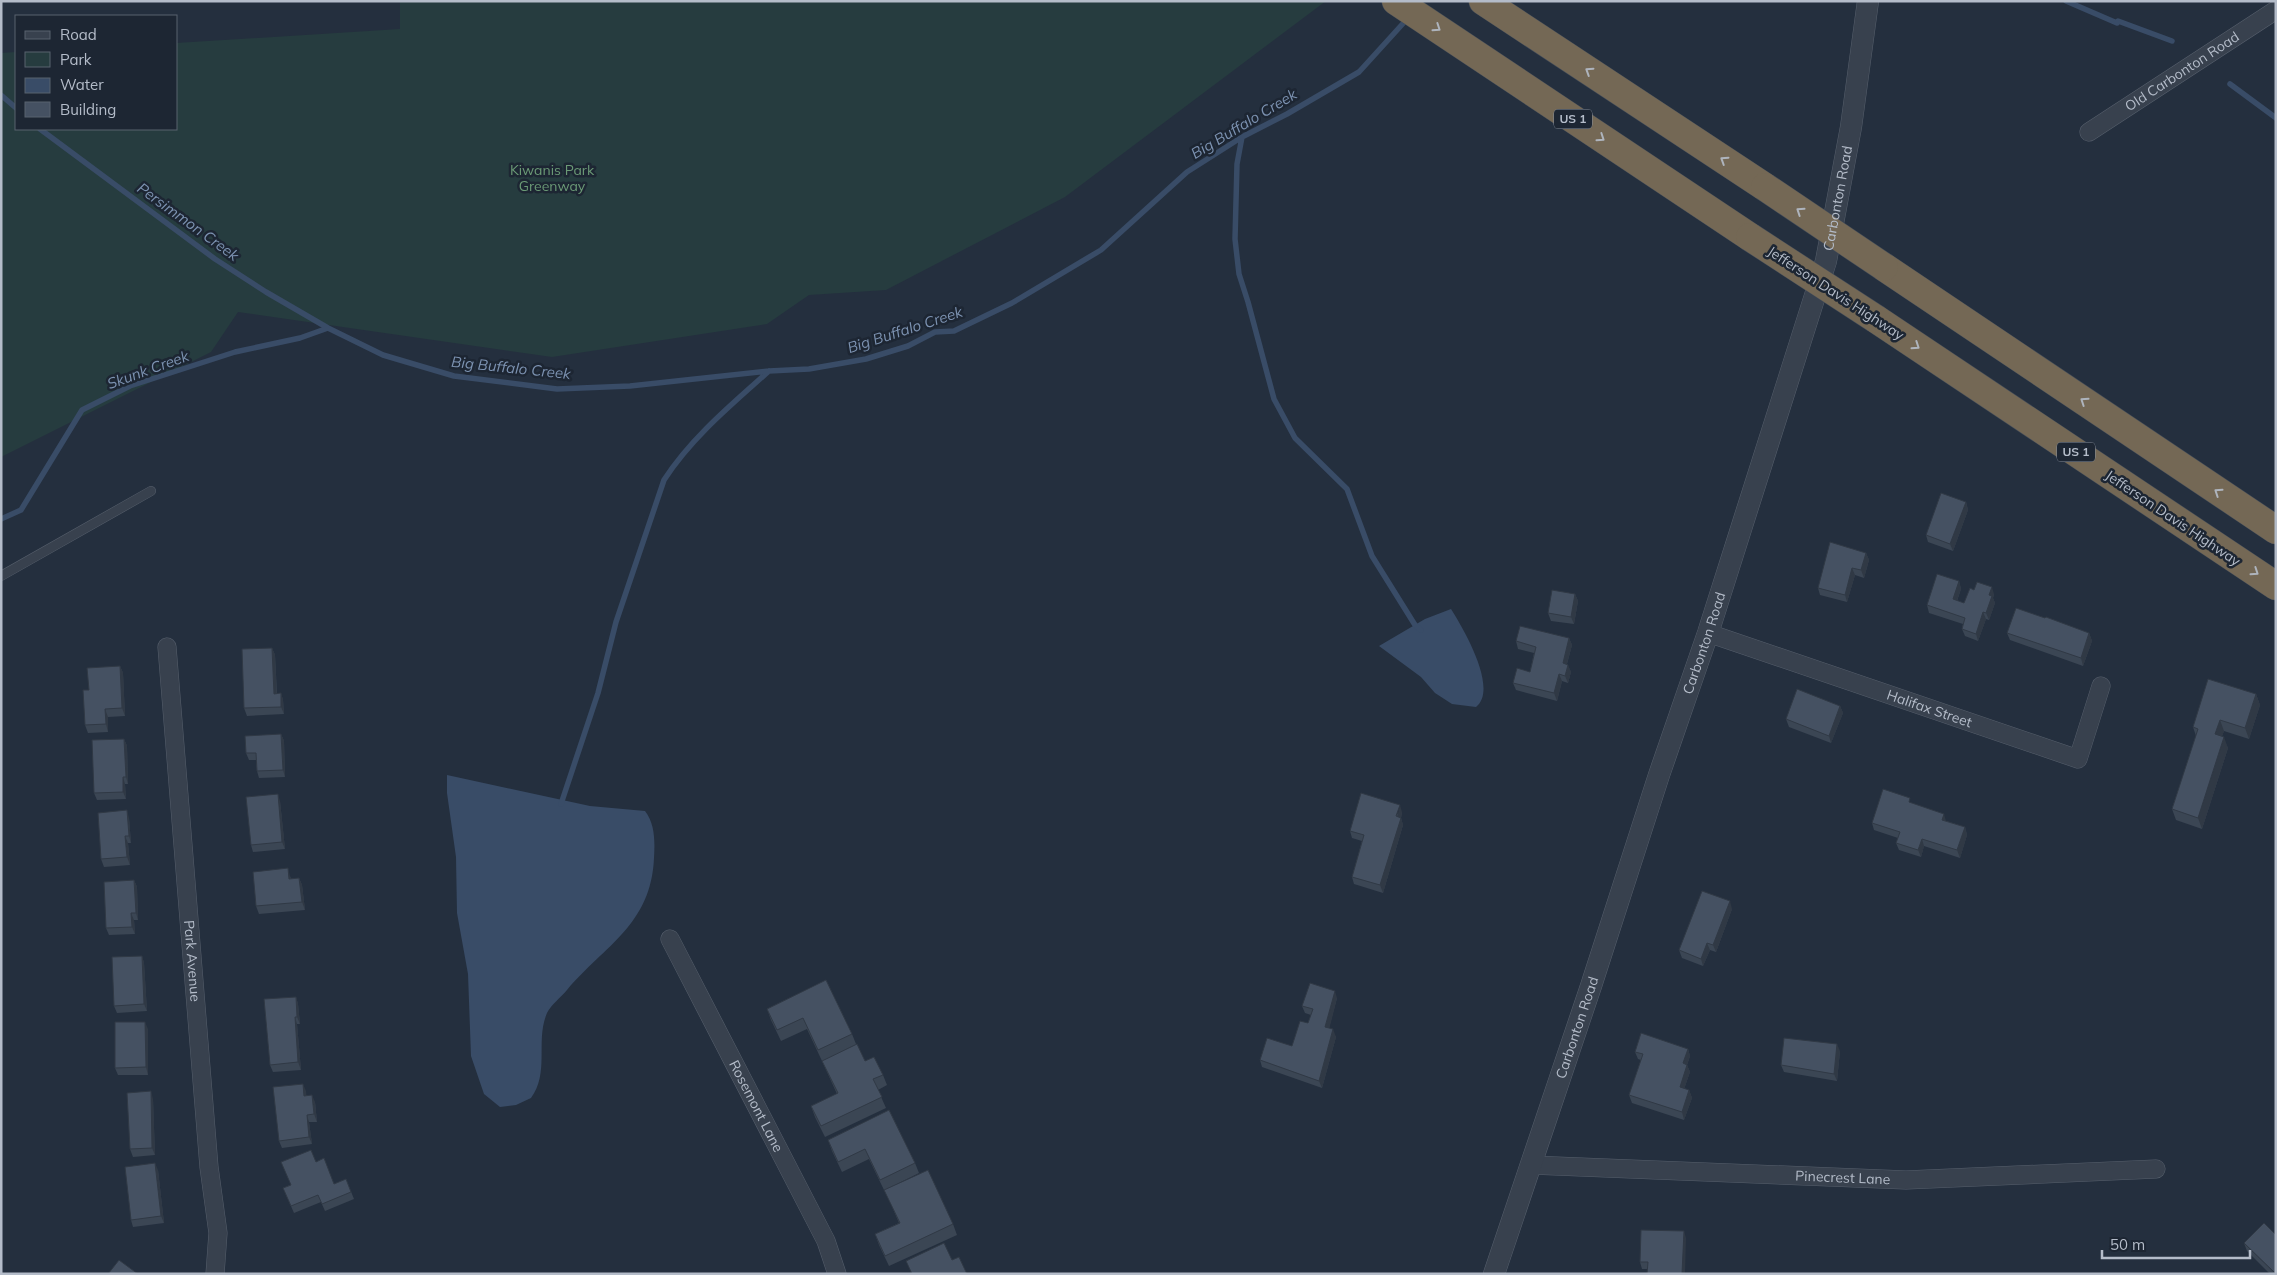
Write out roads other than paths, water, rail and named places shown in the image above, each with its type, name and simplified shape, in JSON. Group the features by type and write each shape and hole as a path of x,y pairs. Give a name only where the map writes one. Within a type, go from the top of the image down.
{"highway":[{"name":"Jefferson Davis Highway","path":"1396,1 1750,237 1876,318 2276,586"},
{"path":"1483,1 1765,187 2276,530"}],"street":[{"name":"Carbonton Road","path":"1494,1274 1656,783 1708,633 1826,261 1851,127 1868,1"},
{"name":"Old Carbonton Road","path":"2089,132 2276,10"},
{"name":"Halifax Street","path":"1708,633 2078,759 2101,686"},
{"name":"Park Avenue","path":"166,647 209,1166 218,1233 216,1274"},
{"name":"Rosemont Lane","path":"670,939 826,1241 837,1274"},
{"name":"Pinecrest Lane","path":"1531,1165 1906,1180 2156,1169"}],"lane":[{"path":"1,576 151,491"}],"water":[{"path":"1451,609 1477,658 1481,673 1482,698 1476,707 1452,704 1435,693 1421,677 1379,646 1425,619"},
{"path":"447,775 590,806 645,811 653,827 654,858 651,881 644,901 624,932 582,974 547,1013 542,1034 540,1078 537,1088 531,1098 516,1105 500,1107 484,1094 471,1056 468,974 457,913 456,857 447,793"}],"waterway":[{"name":"Big Buffalo Creek","path":"2066,1 2117,23 2118,21 2172,41"},
{"name":"Big Buffalo Creek","path":"41,130 215,259 266,292 328,328 383,355 454,376 557,389 630,386 769,371 809,369 866,359 908,346 935,332 954,331 1012,303 1101,250 1187,172 1242,137 1287,114 1359,72 1408,18"},
{"name":"Big Buffalo Creek","path":"2230,84 2276,118"},
{"name":"Persimmon Creek","path":"1,95 15,107"},
{"path":"1242,137 1237,164 1235,239 1239,274 1274,399 1295,438 1347,489 1372,556 1415,625 1421,630"},
{"name":"Skunk Creek","path":"1,519 21,510 82,410 130,386 235,352 300,338 328,328"},
{"path":"561,804 598,693 616,622 664,480 699,436 769,371"}],"park label":[{"name":"Kiwanis Park Greenway","path":"552,178"}]}
